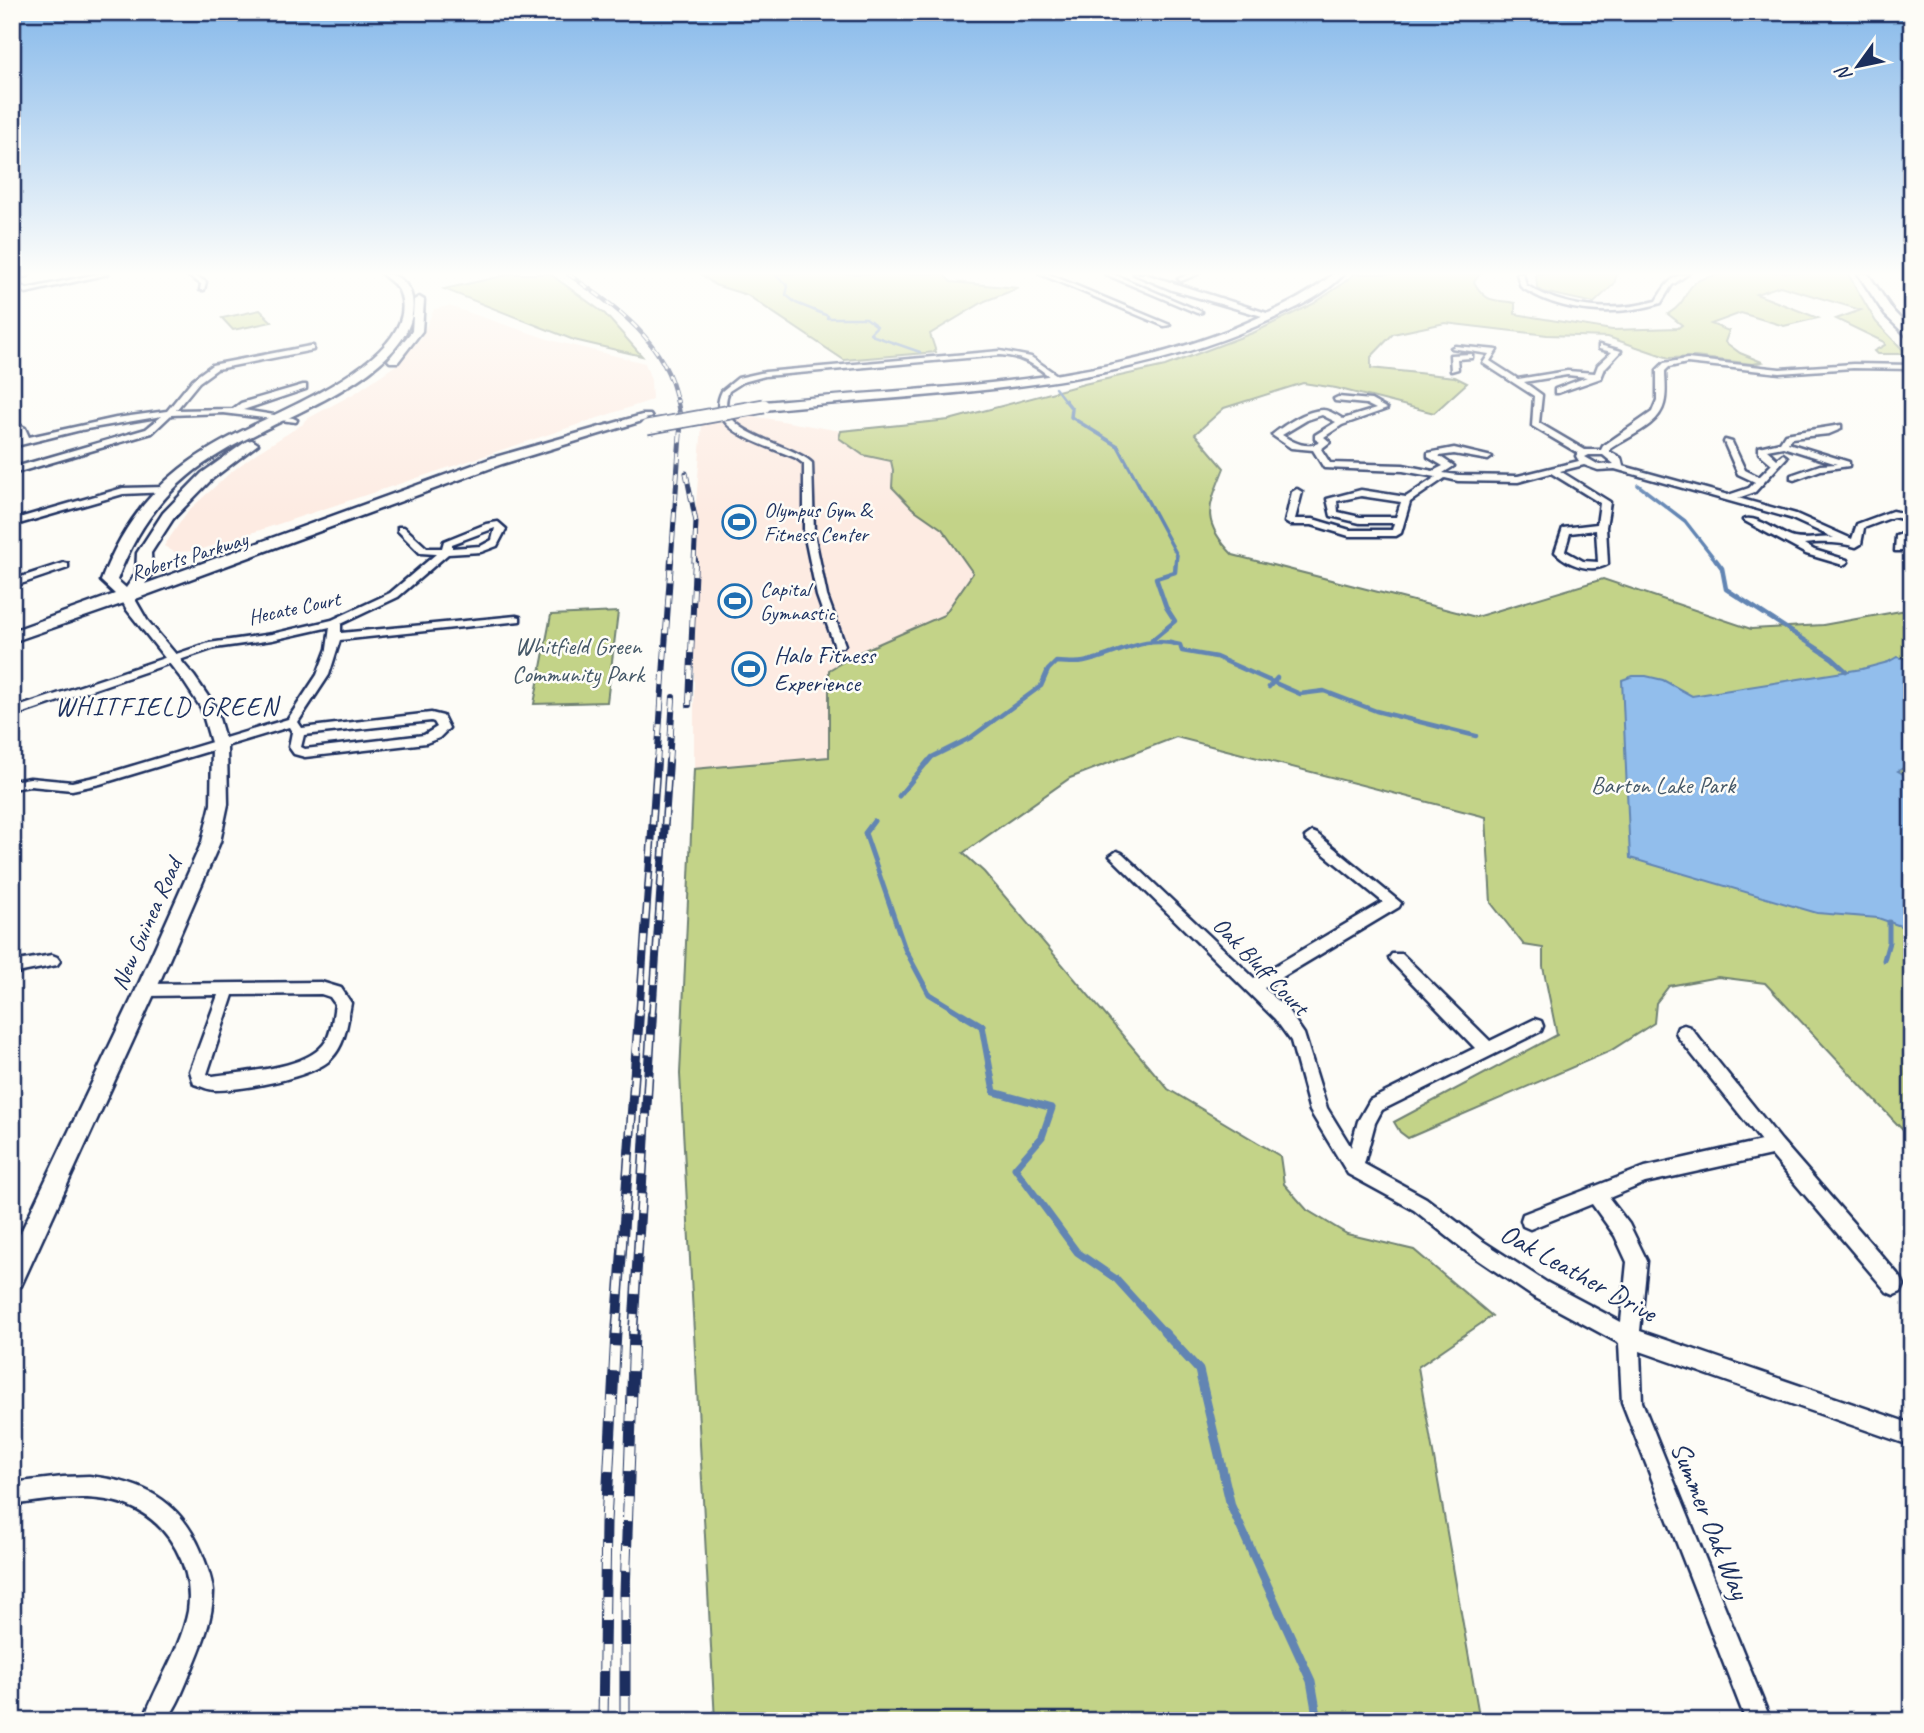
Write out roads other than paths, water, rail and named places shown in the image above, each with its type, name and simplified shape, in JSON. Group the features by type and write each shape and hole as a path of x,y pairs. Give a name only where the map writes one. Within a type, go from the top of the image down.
{"main road":[{"name":"New Guinea Road","path":"287,419 234,455 187,495 168,516 144,553 144,574 127,597 109,582 126,542 162,494 211,452 351,391 398,355"},
{"name":"Roberts Parkway","path":"1049,372 1124,355"},
{"name":"Roberts Parkway","path":"12,637 127,597 188,583 536,458 647,423 763,401 1112,366 1158,355"}],"street":[{"path":"12,471 149,431 161,424 206,371 279,355"},
{"path":"839,645 822,596 809,533 808,463 800,456 752,438 733,425 722,406 722,399 728,388 741,380 765,374 978,355"},
{"path":"1017,355 1049,372"},
{"path":"1491,355 1486,361 1538,395 1535,424 1602,468 1616,467 1793,516 1856,544"},
{"path":"1598,376 1601,367 1613,355"},
{"path":"1454,369 1452,357 1488,358"},
{"path":"1605,453 1606,448 1656,413 1660,402 1661,370 1673,363 1701,361 1780,371 1853,366 1912,367"},
{"path":"1517,381 1574,372 1598,376"},
{"path":"1558,391 1598,376"},
{"path":"236,411 244,405 303,387"},
{"path":"1338,399 1368,402 1383,409 1343,422 1318,437 1326,442 1316,448 1294,446 1276,435 1304,418 1323,412 1343,411 1358,417"},
{"path":"12,444 100,424 167,414 236,411 287,419"},
{"path":"1323,412 1343,422"},
{"path":"12,423 22,430 26,441"},
{"path":"1783,443 1788,436 1829,431 1838,427"},
{"path":"1728,442 1741,472 1761,481"},
{"path":"1727,498 1752,490 1786,454 1783,443"},
{"path":"1778,464 1762,449 1783,443 1846,464 1837,469 1817,468 1808,475 1794,477"},
{"path":"1316,448 1327,466 1403,468 1437,475 1481,478 1518,479 1554,471 1584,457 1605,453 1618,460 1616,467"},
{"path":"1481,478 1469,469 1450,466 1431,455 1454,451 1488,457"},
{"path":"1297,492 1290,522 1313,522 1349,533 1396,533 1408,500 1450,466"},
{"path":"1554,471 1605,502 1601,527 1603,564 1590,566 1570,560 1560,552 1566,530 1601,527"},
{"path":"12,523 105,496 162,494"},
{"path":"1400,520 1360,520 1334,514 1332,499 1362,494 1408,500"},
{"path":"1856,544 1860,526 1892,514 1912,518"},
{"path":"1748,520 1810,552 1843,562"},
{"name":"Hecate Court","path":"12,713 213,645 272,637 336,622 394,595 447,549 447,543 489,526 498,525 500,528 498,541 483,549 447,549 424,551 401,529"},
{"path":"1899,549 1899,538 1912,534"},
{"path":"1794,542 1821,540 1856,544"},
{"path":"12,584 64,566"},
{"name":"New Guinea Road","path":"12,1278 146,990 211,842 218,818 222,788 219,743 212,716 199,692 151,635 127,597"},
{"path":"337,636 516,620"},
{"path":"12,785 30,782 72,786 219,743 295,727 431,717 439,719 443,727 435,735 426,739 298,751 295,747 295,727 337,636 336,622"},
{"path":"1254,986 1394,903 1312,837"},
{"name":"Oak Bluff Court","path":"1117,856 1281,1014 1298,1039 1320,1111 1354,1168"},
{"path":"1397,958 1488,1049"},
{"path":"12,968 52,961"},
{"path":"146,990 321,988 335,992 343,1003 332,1047 318,1061 304,1068 213,1083 200,1079 198,1071 227,991"},
{"path":"1354,1168 1367,1121 1376,1105 1535,1026"},
{"path":"1684,1031 1776,1146 1894,1285"},
{"path":"1530,1220 1645,1175 1776,1146"},
{"name":"Oak Leather Drive","path":"1354,1168 1420,1204 1474,1246 1539,1289 1629,1337 1912,1435"},
{"name":"Summer Oak Way","path":"1596,1195 1622,1230 1637,1261 1629,1337 1632,1402 1759,1721"},
{"path":"12,1494 71,1487 123,1489 159,1510 183,1538 200,1578 202,1595 195,1631 159,1711"}],"water":[{"path":"1897,657 1912,660 1912,763 1898,771 1912,779 1912,930 1878,918 1817,913 1630,858 1622,680 1633,676 1646,676 1663,680 1692,696 1862,669"}],"waterway":[{"path":"1055,388 1066,402"},
{"path":"1065,400 1072,409 1071,417 1118,446 1177,555 1176,562"},
{"path":"1638,485 1685,521 1717,562"},
{"path":"1152,640 1175,621 1166,607 1156,578 1175,572 1176,560"},
{"path":"1716,560 1722,568 1726,589 1832,658 1846,671"},
{"path":"927,763 932,757 970,738 1041,686 1048,670 1056,662 1084,662 1143,644 1167,642 1180,645 1182,651 1216,657 1273,682"},
{"path":"1273,682 1277,678"},
{"path":"1269,687 1273,682"},
{"path":"1273,682 1300,694 1324,691 1376,711 1476,736"},
{"path":"899,796 928,761"},
{"path":"874,821 865,833 905,949 929,994 965,1016"},
{"path":"1884,960 1889,942 1889,922"},
{"path":"962,1014 982,1026 994,1092 1052,1108 1042,1137 1015,1168 1077,1252 1116,1279 1166,1334"},
{"path":"1164,1332 1199,1370 1231,1506 1311,1681 1318,1721"}],"railway":[{"path":"658,355 671,380 677,402"},
{"path":"671,562 681,421 677,400"},
{"path":"686,473 696,522 694,562"},
{"path":"657,763 671,560"},
{"path":"689,705 695,560"},
{"path":"669,763 673,697"},
{"path":"639,1016 657,761"},
{"path":"652,1016 669,761"},
{"path":"616,1334 639,1014"},
{"path":"633,1334 652,1014"},
{"path":"603,1721 606,1522 616,1332"},
{"path":"625,1721 625,1593 634,1332"}],"place":[{"name":"Olympus Gym & Fitness Center","path":"739,522"},
{"name":"Capital Gymnastic","path":"735,601"},
{"name":"Halo Fitness Experience","path":"749,669"}],"district":[{"name":"WHITFIELD GREEN","path":"167,706"}],"park label":[{"name":"Whitfield Green Community Park","path":"578,660"},
{"name":"Barton Lake Park","path":"1663,785"}]}
